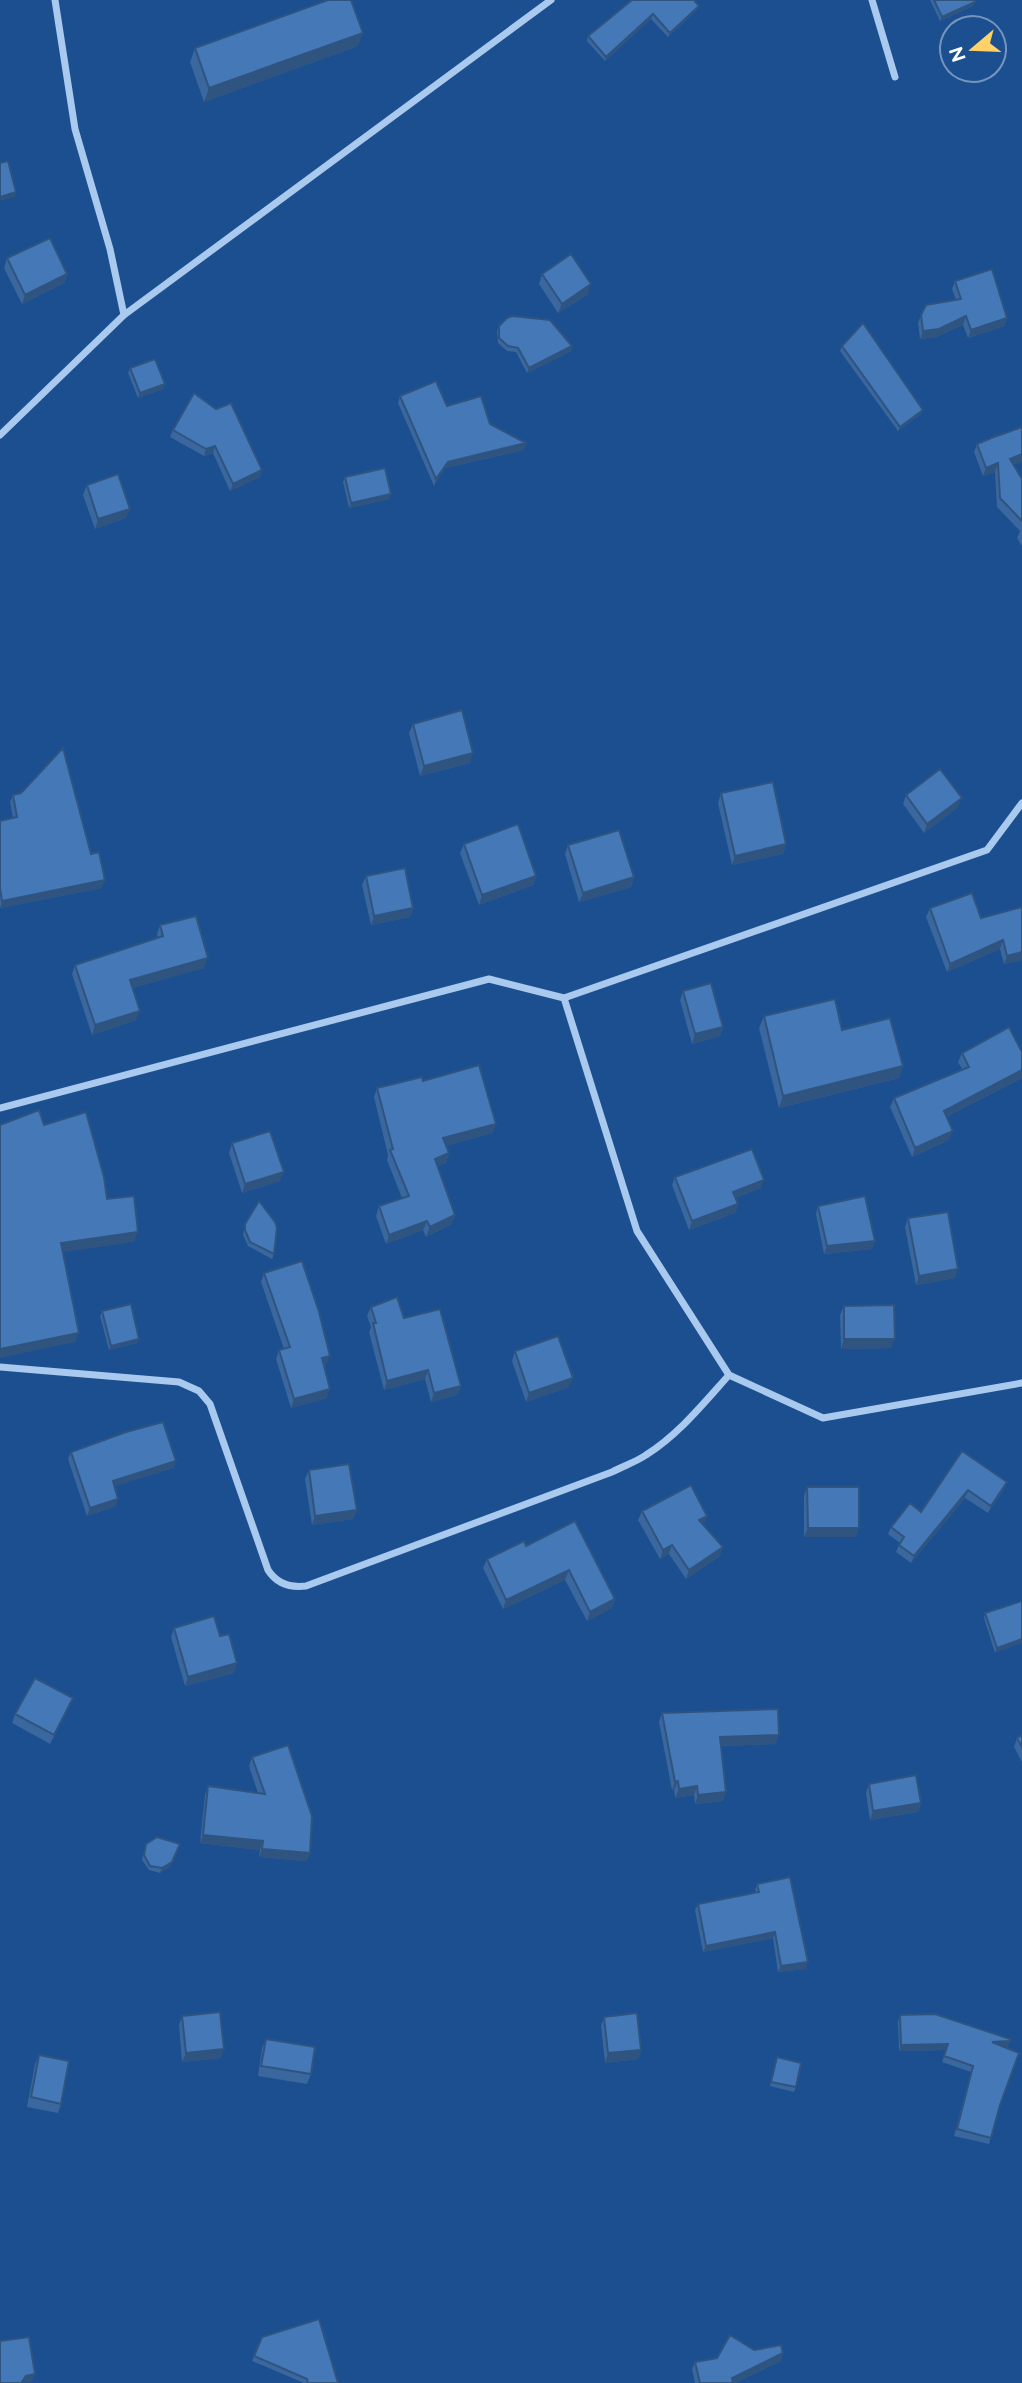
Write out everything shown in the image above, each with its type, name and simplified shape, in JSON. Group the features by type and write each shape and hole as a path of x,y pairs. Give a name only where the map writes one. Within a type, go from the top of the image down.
{"street":[{"path":"54,0 75,129 110,249 124,315"},
{"path":"0,435 124,315 551,0"},
{"path":"872,0 895,77"},
{"path":"0,1108 489,979 564,998 987,850 1022,803"},
{"path":"564,998 637,1231 729,1375 823,1418 1022,1383"},
{"path":"0,1367 179,1382 200,1391 210,1404 268,1570 274,1578 293,1588 332,1577 612,1472 644,1457 690,1419 729,1375"}],"building":[{"path":"328,0 351,0 363,33 209,88 195,48"},
{"path":"632,0 694,0 699,6 670,33 653,14 606,57 588,36"},
{"path":"934,0 975,2 949,14 941,14"},
{"path":"8,161 16,192 0,197 0,163"},
{"path":"50,238 67,274 25,295 7,258"},
{"path":"571,254 591,284 562,304 542,274"},
{"path":"992,269 1007,318 971,330 966,316 939,329 923,331 921,315 926,305 961,299 955,281"},
{"path":"512,316 550,320 572,346 529,368 518,348 508,346 499,338 499,326"},
{"path":"863,323 923,410 900,427 842,346"},
{"path":"155,359 165,384 140,393 130,368"},
{"path":"436,381 447,406 481,396 490,424 526,443 448,462 436,479 400,396"},
{"path":"194,393 216,409 231,403 262,470 233,484 215,446 206,449 173,430"},
{"path":"1022,427 1022,454 1010,459 1022,479 1022,521 1000,498 998,463 986,468 977,444 996,434 997,436"},
{"path":"385,468 391,494 351,503 345,477"},
{"path":"118,474 130,509 98,519 87,485"},
{"path":"462,710 473,753 424,766 413,724"},
{"path":"63,748 91,854 99,852 105,880 2,901 0,821 17,817 13,795 21,793"},
{"path":"940,769 962,798 927,824 906,795"},
{"path":"773,782 786,844 735,856 721,793"},
{"path":"518,824 536,876 482,895 464,844"},
{"path":"619,830 634,877 583,893 568,845"},
{"path":"405,868 413,908 374,916 366,876"},
{"path":"972,893 981,918 1022,907 1022,952 1007,956 1003,940 950,964 930,908"},
{"path":"196,916 208,958 130,980 140,1011 95,1025 75,965 163,936 160,925"},
{"path":"711,983 723,1027 695,1034 683,991"},
{"path":"835,999 842,1030 890,1018 903,1066 783,1096 764,1016"},
{"path":"1009,1027 1022,1052 1022,1070 944,1111 953,1131 915,1148 894,1098 969,1067 962,1053"},
{"path":"479,1065 496,1124 443,1138 449,1153 435,1159 455,1215 430,1227 427,1221 389,1235 379,1206 409,1196 390,1150 393,1149 377,1088 422,1077 423,1081"},
{"path":"39,1110 44,1125 86,1112 104,1177 107,1199 134,1196 138,1232 61,1243 79,1333 0,1349 0,1125"},
{"path":"270,1131 284,1172 245,1184 232,1143"},
{"path":"752,1149 764,1180 733,1192 738,1204 692,1221 675,1177"},
{"path":"865,1196 875,1241 827,1246 818,1206"},
{"path":"259,1201 277,1228 274,1254 250,1242 245,1230 245,1224"},
{"path":"948,1212 958,1269 919,1276 908,1218"},
{"path":"302,1261 330,1356 322,1358 330,1389 294,1399 279,1350 290,1347 264,1273"},
{"path":"397,1297 404,1318 440,1309 461,1386 434,1393 428,1370 387,1381 371,1307"},
{"path":"131,1304 139,1339 111,1346 102,1311"},
{"path":"894,1305 895,1339 844,1339 844,1306"},
{"path":"558,1336 573,1378 529,1393 515,1351"},
{"path":"163,1422 176,1461 113,1481 118,1499 90,1508 71,1452"},
{"path":"962,1451 1007,1482 991,1506 968,1490 914,1556 899,1545 904,1537 891,1527 910,1503 921,1512"},
{"path":"349,1464 357,1510 315,1516 309,1470"},
{"path":"691,1485 707,1516 699,1520 723,1547 689,1570 672,1545 663,1550 642,1511"},
{"path":"807,1487 859,1487 859,1528 808,1528"},
{"path":"575,1521 615,1599 590,1612 569,1570 506,1600 487,1559 524,1541 526,1546"},
{"path":"1022,1601 1022,1639 997,1648 985,1613"},
{"path":"214,1616 220,1636 229,1634 237,1663 188,1677 174,1628"},
{"path":"35,1678 73,1698 54,1735 15,1714"},
{"path":"778,1709 779,1735 720,1737 726,1792 698,1795 697,1786 679,1789 678,1781 675,1782 662,1713"},
{"path":"288,1745 312,1816 310,1853 262,1849 263,1841 203,1835 208,1786 265,1794 252,1757"},
{"path":"916,1775 921,1803 873,1811 869,1784"},
{"path":"157,1837 180,1844 172,1862 162,1868 150,1866 144,1855 146,1844"},
{"path":"790,1877 808,1962 781,1966 775,1932 706,1946 698,1904 759,1892 757,1884"},
{"path":"220,2012 224,2049 186,2053 182,2016"},
{"path":"637,2013 641,2050 608,2053 604,2017"},
{"path":"935,2014 1010,2039 992,2042 1019,2053 991,2138 957,2129 973,2066 944,2056 948,2044 901,2045 900,2015"},
{"path":"266,2039 315,2047 311,2074 261,2066"},
{"path":"39,2055 69,2061 61,2104 31,2097"},
{"path":"777,2057 801,2063 796,2087 771,2082"},
{"path":"319,2319 338,2383 308,2383 307,2379 254,2356 262,2337"},
{"path":"730,2335 754,2350 781,2345 783,2353 732,2378 733,2383 700,2383 695,2362 717,2358"},
{"path":"29,2337 35,2374 26,2376 21,2383 0,2383 0,2341"}]}
